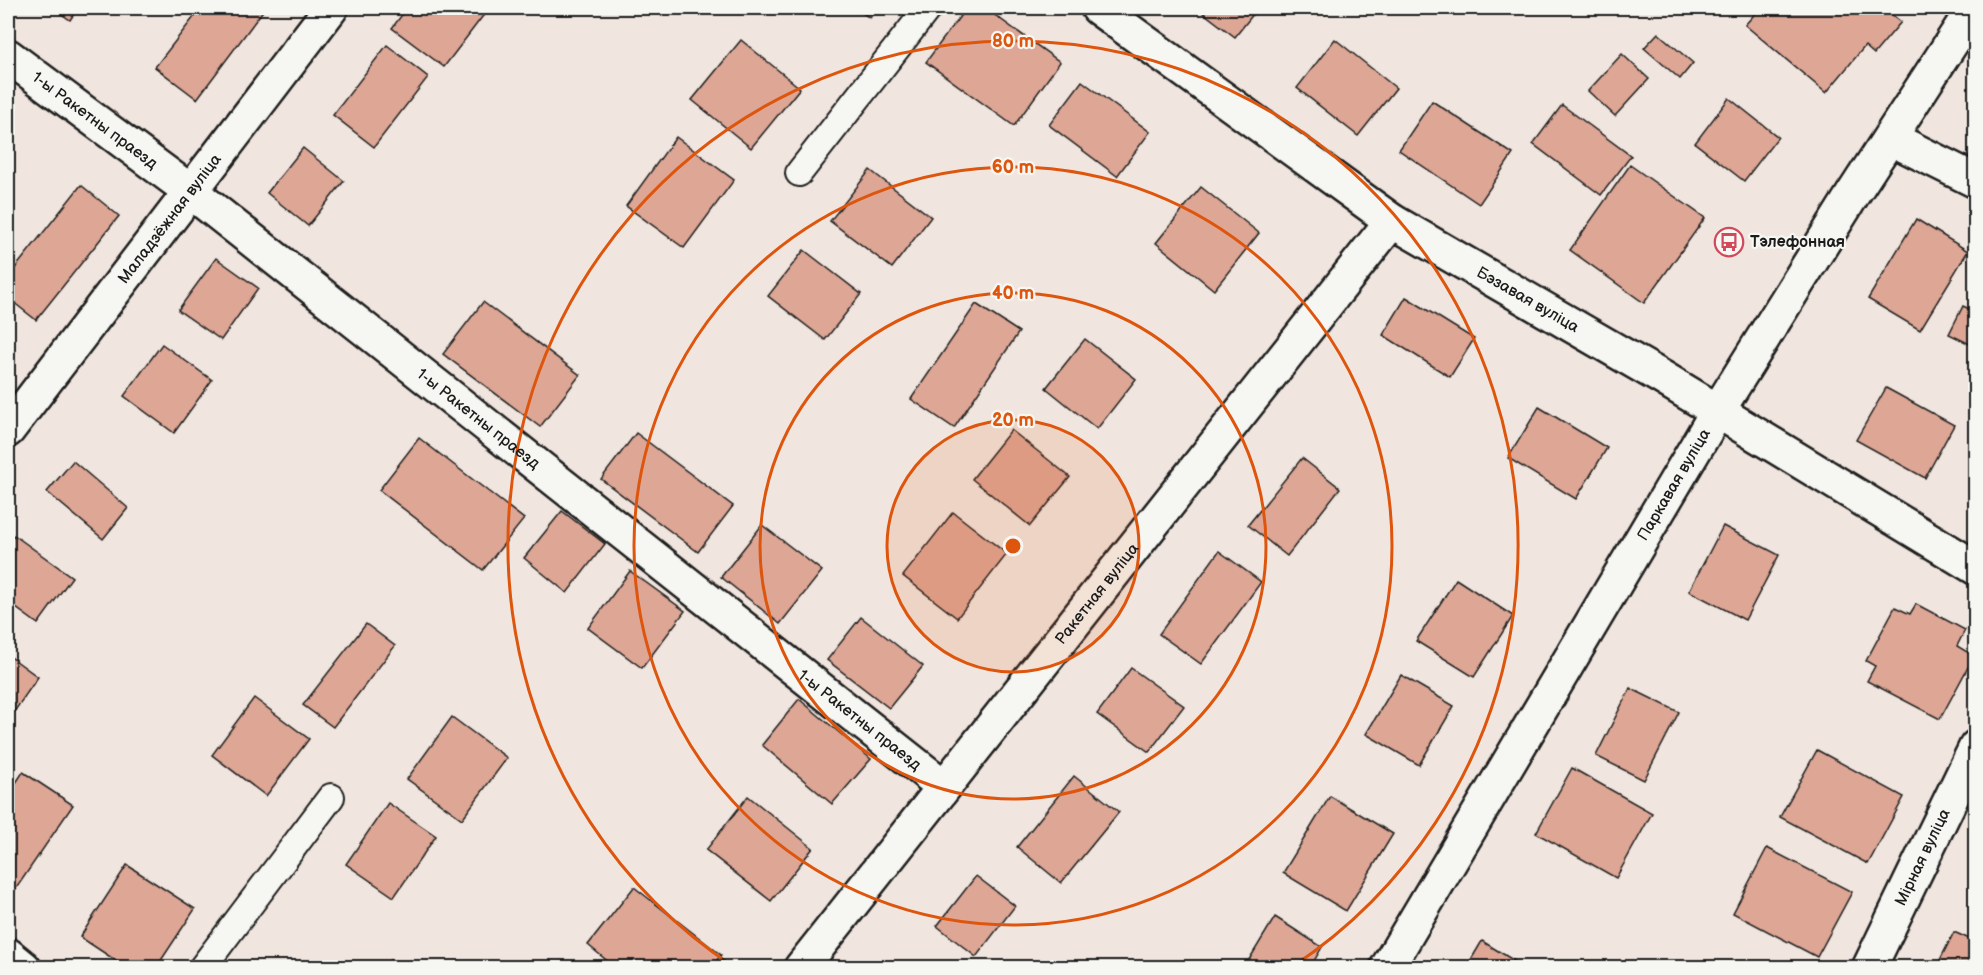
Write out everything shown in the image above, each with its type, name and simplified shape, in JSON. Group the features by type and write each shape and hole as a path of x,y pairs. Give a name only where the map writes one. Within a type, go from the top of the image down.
{"street":[{"name":"Маладзёжная вуліца","path":"8,430 331,8"},
{"name":"Бэзавая вуліца","path":"1098,8 1392,221 1663,378 1976,568"},
{"name":"Паркавая вуліца","path":"1387,968 1717,412 1853,194 1974,8"},
{"name":"1-ы Ракетны праезд","path":"8,56 190,191 943,786"},
{"path":"1890,138 1976,181"},
{"name":"Ракетная вуліца","path":"801,968 1392,221"},
{"name":"Мірная вуліца","path":"1869,968 1976,747"},
{"path":"8,955 24,968"}],"lane":[{"path":"799,173 928,8"},
{"path":"202,968 331,797"}],"building":[{"path":"53,8 78,8 70,20"},
{"path":"201,8 265,8 197,99 155,67"},
{"path":"407,8 489,8 444,67 392,28"},
{"path":"855,8 877,8 870,18"},
{"path":"966,8 985,8 1060,62 1014,126 926,62"},
{"path":"1197,8 1258,8 1235,37"},
{"path":"1760,8 1884,8 1901,22 1874,54 1865,46 1826,93 1745,25"},
{"path":"1658,33 1693,63 1680,79 1644,48"},
{"path":"1335,39 1396,88 1358,136 1297,88"},
{"path":"741,40 800,88 751,148 692,100"},
{"path":"387,45 428,77 374,147 333,115"},
{"path":"1622,54 1649,79 1615,116 1588,91"},
{"path":"1082,81 1150,132 1117,176 1049,125"},
{"path":"1729,98 1778,137 1744,181 1695,143"},
{"path":"1432,101 1513,154 1479,204 1399,150"},
{"path":"1562,105 1631,156 1601,195 1533,144"},
{"path":"676,137 734,180 684,248 626,206"},
{"path":"303,148 344,181 308,226 267,193"},
{"path":"1630,165 1705,218 1644,303 1570,250"},
{"path":"870,170 931,217 892,268 830,221"},
{"path":"81,185 119,216 36,320 8,298 8,277"},
{"path":"1201,187 1259,233 1214,290 1156,243"},
{"path":"1916,219 1968,251 1920,330 1868,299"},
{"path":"804,250 861,294 825,340 768,296"},
{"path":"216,258 258,288 221,340 178,310"},
{"path":"1406,297 1474,339 1450,377 1383,335"},
{"path":"483,302 580,375 540,427 443,354"},
{"path":"976,304 1019,332 954,428 911,399"},
{"path":"1963,306 1976,312 1976,347 1949,334"},
{"path":"1085,339 1136,379 1097,429 1046,388"},
{"path":"162,344 212,380 174,433 124,396"},
{"path":"1886,388 1954,425 1925,478 1856,440"},
{"path":"1539,407 1607,448 1576,499 1508,458"},
{"path":"1011,430 1070,477 1030,526 972,479"},
{"path":"636,433 733,506 698,552 601,479"},
{"path":"419,438 524,519 483,570 379,490"},
{"path":"1302,458 1340,488 1287,556 1248,525"},
{"path":"73,461 128,508 103,539 47,492"},
{"path":"562,511 605,544 567,593 524,558"},
{"path":"953,512 1007,554 957,618 903,576"},
{"path":"762,525 822,571 780,624 721,577"},
{"path":"1723,526 1779,555 1745,620 1689,591"},
{"path":"14,535 72,577 38,624 8,602 8,544"},
{"path":"1219,551 1261,582 1201,664 1159,634"},
{"path":"630,571 685,611 642,668 588,628"},
{"path":"1456,579 1513,616 1474,677 1416,641"},
{"path":"1916,604 1965,630 1957,646 1974,656 1940,719 1867,681 1875,666 1866,661 1895,607 1910,614"},
{"path":"861,617 923,666 889,708 827,660"},
{"path":"366,624 395,646 333,727 303,705"},
{"path":"8,655 38,677 14,712 8,707"},
{"path":"1131,668 1184,706 1149,752 1097,714"},
{"path":"1401,675 1454,706 1419,765 1366,734"},
{"path":"1630,688 1679,712 1644,780 1596,756"},
{"path":"254,698 309,739 266,796 212,755"},
{"path":"799,699 871,759 832,804 762,745"},
{"path":"452,717 507,758 462,819 407,779"},
{"path":"1817,750 1904,797 1868,864 1780,817"},
{"path":"1572,768 1652,813 1616,878 1536,833"},
{"path":"23,772 73,805 13,893 8,889 8,795"},
{"path":"1074,776 1119,812 1061,883 1017,847"},
{"path":"748,796 813,848 771,901 706,850"},
{"path":"1330,796 1393,834 1346,911 1283,873"},
{"path":"388,803 436,836 394,897 346,864"},
{"path":"1767,848 1852,892 1817,957 1733,913"},
{"path":"127,865 195,909 156,968 127,968 80,937"},
{"path":"976,876 1015,906 976,957 937,926"},
{"path":"634,887 721,955 711,968 616,968 588,945"},
{"path":"1275,917 1322,947 1310,968 1244,968"},
{"path":"1954,932 1976,942 1976,968 1936,968"},
{"path":"1482,941 1526,968 1466,968"},
{"path":"390,960 399,968 385,968"}],"place":[{"name":"Тэлефонная","path":"1729,242"}]}
